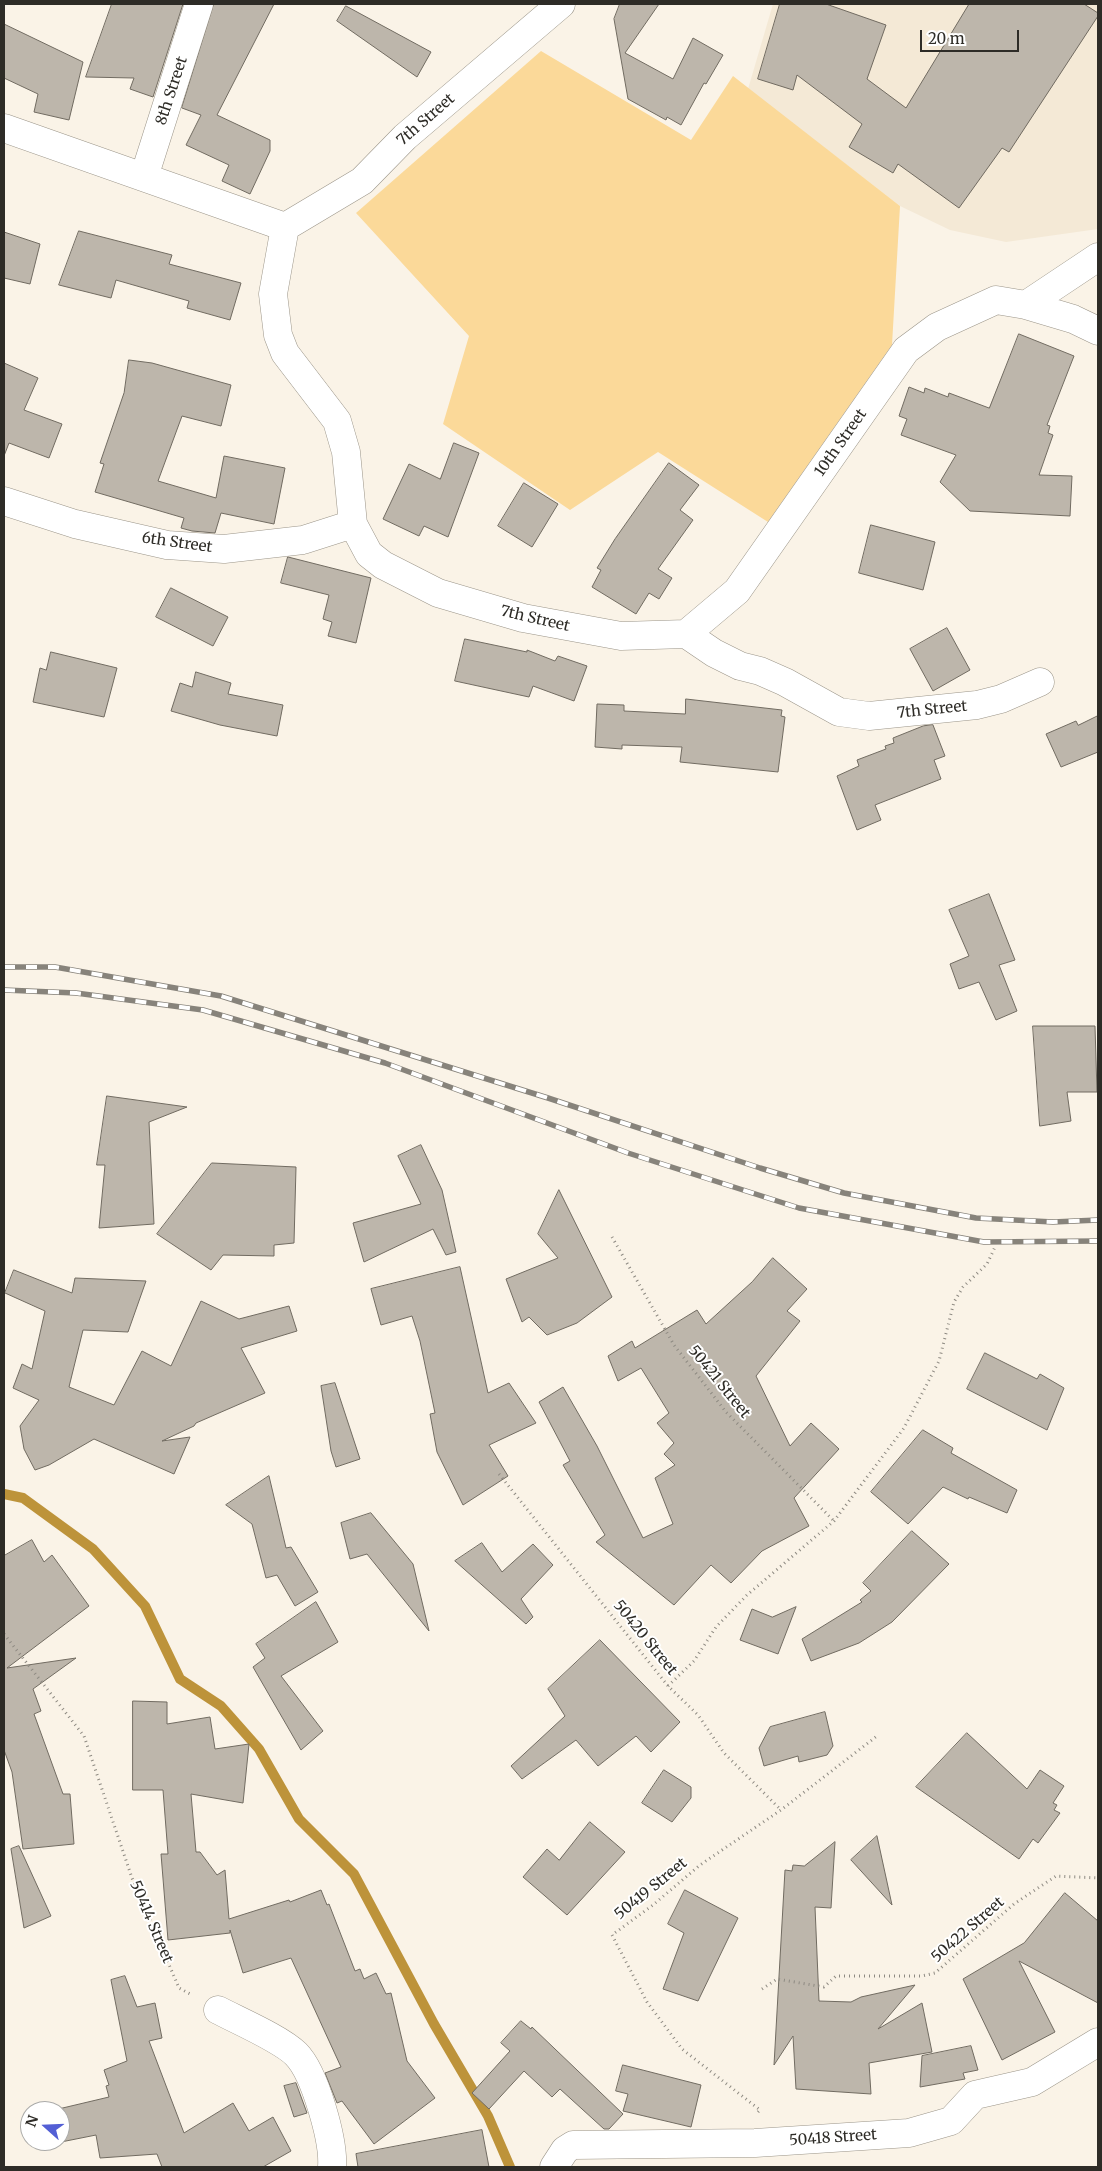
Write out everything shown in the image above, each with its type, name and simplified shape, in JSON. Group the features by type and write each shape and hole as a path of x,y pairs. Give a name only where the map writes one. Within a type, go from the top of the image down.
{"street":[{"name":"8th Street","path":"144,177 199,4"},
{"name":"7th Street","path":"561,4 405,137 362,180 285,227 273,294 278,335 285,353 337,421 346,452 353,524 369,554 383,565 438,593 523,618 621,636 686,634 714,654 740,666 760,671 785,682 839,712 855,716 977,705 1002,699 1040,682"},
{"path":"4,128 285,227"},
{"path":"1026,304 1098,257"},
{"name":"10th Street","path":"686,634 737,591 906,350 937,326 996,300 1026,304 1073,319 1098,331"},
{"name":"6th Street","path":"4,501 75,524 158,543 224,549 303,540 353,524"},
{"path":"218,2010 271,2037 296,2054 310,2076 329,2132 332,2167"},
{"name":"50418 Street","path":"554,2167 565,2150 573,2145 756,2144 909,2133 931,2128 951,2120 975,2095 1032,2082 1098,2042"}],"path":[{"name":"50421 Street","path":"612,1237 674,1345 726,1412 834,1521"},
{"path":"668,1686 694,1661 716,1627 747,1595 834,1521 904,1428 940,1361 954,1302 963,1287 987,1264 995,1247"},
{"name":"50420 Street","path":"499,1474 668,1686 698,1715 724,1753 781,1810"},
{"name":"50414 Street","path":"4,1634 84,1736 132,1878 179,1988 218,2010"},
{"name":"50419 Street","path":"756,2144 746,2133 753,2118 760,2110 682,2050 647,2002 612,1935 653,1905 700,1865 781,1810 877,1736"},
{"name":"50422 Street","path":"762,1989 777,1979 824,1987 836,1976 922,1976 935,1973 1014,1904 1056,1876 1098,1878"}],"shaded area":[{"path":"773,4 1098,4 1098,229 1006,242 950,230 900,206 748,89"},
{"path":"541,51 691,140 733,76 900,206 892,345 768,522 658,452 570,510 443,424 469,336 356,213"}],"building":[{"path":"112,4 183,4 153,97 130,89 134,78 86,77"},
{"path":"214,4 274,4 217,115 270,140 270,151 250,194 222,181 229,165 186,145 201,115 182,108"},
{"path":"620,4 659,4 625,53 673,79 693,38 723,55 706,84 704,83 681,125 667,117 666,120 628,99 614,19"},
{"path":"780,4 826,4 886,25 867,79 906,108 969,4 1084,4 1098,13 1098,16 1009,152 1002,148 959,208 898,164 893,173 849,147 862,124 797,75 793,90 758,79"},
{"path":"346,6 431,52 417,77 337,21"},
{"path":"4,24 83,62 69,120 34,112 38,94 4,78"},
{"path":"79,231 172,255 169,264 241,283 230,320 187,308 189,301 116,280 111,298 59,285"},
{"path":"4,232 40,244 30,284 4,278"},
{"path":"1019,334 1074,356 1047,425 1050,426 1048,433 1053,435 1039,475 1072,476 1070,516 970,511 940,482 956,455 901,435 907,419 899,416 909,387 924,393 925,388 948,397 949,393 989,408"},
{"path":"129,360 152,363 231,385 221,426 182,416 158,481 216,498 224,456 285,468 274,524 221,513 215,533 192,531 181,528 184,518 95,492 104,464 100,463 124,393"},
{"path":"4,363 38,378 24,410 62,424 49,458 9,443 4,456"},
{"path":"454,443 479,453 448,537 424,526 419,536 383,519 409,464 440,479"},
{"path":"669,463 699,485 680,510 693,520 658,569 672,578 659,599 649,593 636,614 592,587 601,570 597,568 615,539"},
{"path":"524,483 558,504 532,547 498,526"},
{"path":"871,525 935,542 923,590 859,573"},
{"path":"288,557 371,578 356,643 328,636 332,622 323,619 329,595 281,583"},
{"path":"171,588 228,617 213,646 156,617"},
{"path":"947,628 970,670 933,691 910,649"},
{"path":"465,639 527,652 527,650 555,661 558,656 587,666 574,701 533,686 529,697 455,681"},
{"path":"51,652 117,668 104,717 33,702 40,668 46,670"},
{"path":"196,672 231,683 228,694 283,705 277,736 220,725 171,711 180,683 192,687"},
{"path":"686,699 782,710 781,716 785,717 778,772 680,762 682,747 622,745 622,749 595,747 597,704 624,705 624,711 685,714"},
{"path":"1098,716 1098,752 1061,767 1046,734 1076,721 1078,725"},
{"path":"933,725 945,756 934,760 941,779 875,805 881,820 857,830 837,776 859,766 857,760 886,749 885,746 894,743 893,738 923,726"},
{"path":"989,894 1015,960 999,965 1017,1011 996,1020 979,982 959,989 950,964 969,956 949,910"},
{"path":"1033,1026 1095,1026 1097,1092 1067,1092 1071,1121 1040,1126"},
{"path":"107,1096 187,1107 149,1122 154,1224 99,1228 105,1165 97,1165"},
{"path":"421,1145 442,1190 456,1252 446,1255 433,1229 364,1262 353,1223 421,1204 398,1156"},
{"path":"212,1163 296,1167 294,1243 274,1245 274,1256 223,1255 211,1270 157,1234"},
{"path":"559,1190 612,1297 577,1323 547,1335 529,1317 522,1322 506,1279 558,1258 538,1234"},
{"path":"773,1258 807,1289 787,1311 800,1321 756,1376 790,1446 811,1423 839,1449 794,1498 809,1526 762,1551 731,1583 711,1565 674,1605 596,1542 605,1535 563,1465 570,1461 539,1402 563,1387 597,1446 643,1538 673,1524 655,1478 675,1465 664,1454 674,1443 657,1423 669,1413 641,1368 618,1381 608,1356 632,1341 635,1348 697,1310 706,1324 752,1282"},
{"path":"460,1267 488,1393 509,1383 536,1423 489,1445 508,1476 463,1505 437,1452 430,1414 435,1413 420,1341 412,1316 381,1325 371,1289"},
{"path":"14,1270 72,1293 75,1278 146,1281 128,1332 83,1330 69,1387 114,1405 142,1351 171,1366 201,1301 239,1319 289,1306 297,1331 241,1348 265,1393 196,1423 194,1426 162,1441 190,1437 174,1474 94,1439 49,1465 35,1470 24,1449 20,1426 39,1400 13,1388 22,1364 32,1369 45,1311 5,1293"},
{"path":"985,1353 1037,1379 1040,1374 1064,1388 1047,1430 967,1389"},
{"path":"335,1383 360,1459 336,1467 331,1451 321,1386"},
{"path":"923,1430 953,1448 951,1453 1017,1490 1007,1513 969,1497 968,1499 943,1487 908,1524 871,1492"},
{"path":"269,1476 286,1548 291,1547 318,1592 295,1606 277,1575 266,1578 252,1524 226,1505"},
{"path":"371,1513 413,1564 429,1631 367,1554 350,1559 341,1523"},
{"path":"912,1531 949,1564 892,1622 859,1643 811,1661 802,1639 862,1602 860,1600 871,1591 863,1583"},
{"path":"32,1540 44,1562 52,1555 89,1606 7,1668 76,1658 33,1689 41,1711 34,1714 63,1794 70,1794 74,1844 23,1849 12,1772 4,1750 4,1556"},
{"path":"482,1543 502,1572 533,1544 553,1565 521,1599 533,1617 526,1624 455,1561"},
{"path":"316,1602 338,1642 281,1676 323,1731 301,1750 253,1667 265,1658 256,1644"},
{"path":"796,1607 778,1654 740,1640 752,1609 772,1617"},
{"path":"600,1640 680,1722 651,1752 636,1736 598,1766 576,1740 522,1779 511,1766 565,1716 548,1689"},
{"path":"133,1701 167,1702 167,1724 210,1717 215,1749 249,1744 243,1803 191,1794 196,1852 200,1852 217,1875 225,1870 229,1919 289,1900 290,1902 321,1890 327,1905 329,1904 355,1971 360,1969 364,1979 376,1973 386,1994 391,1993 407,2061 435,2098 374,2144 342,2101 337,2103 325,2073 341,2067 291,1958 243,1973 230,1930 230,1933 168,1940 161,1854 168,1854 163,1790 133,1790"},
{"path":"825,1712 833,1746 827,1755 799,1762 798,1756 764,1766 759,1748 770,1727"},
{"path":"967,1733 1027,1789 1040,1770 1064,1786 1053,1803 1057,1805 1054,1810 1060,1813 1038,1843 1033,1839 1019,1859 916,1787"},
{"path":"664,1770 691,1787 691,1798 672,1822 642,1803"},
{"path":"590,1822 625,1852 567,1915 523,1877 547,1849 559,1860"},
{"path":"877,1836 892,1905 851,1860"},
{"path":"835,1842 831,1908 815,1907 819,2001 851,2002 861,1997 915,1985 878,2029 922,2003 932,2052 869,2063 871,2094 796,2089 793,2036 774,2065 785,1870 792,1871 793,1865 804,1866"},
{"path":"19,1846 51,1916 24,1928 11,1849"},
{"path":"685,1890 738,1918 698,2001 663,1989 684,1933 668,1924"},
{"path":"1065,1893 1098,1921 1098,2003 1019,1961 1055,2032 1002,2060 963,1979 1024,1943"},
{"path":"125,1976 137,2007 155,2003 162,2038 149,2041 184,2133 233,2103 249,2131 273,2117 291,2151 263,2167 162,2167 157,2154 100,2158 96,2135 70,2140 70,2106 109,2097 106,2086 109,2085 104,2070 127,2061 111,1980"},
{"path":"521,2021 531,2029 532,2027 623,2114 609,2129 604,2129 560,2089 552,2097 524,2071 489,2109 472,2093 510,2051 501,2043"},
{"path":"971,2046 978,2070 963,2073 965,2079 920,2087 922,2056"},
{"path":"623,2065 701,2085 691,2127 623,2111 628,2094 616,2091"},
{"path":"296,2083 307,2113 294,2117 284,2086"},
{"path":"482,2130 489,2167 358,2167 356,2154"}],"waterway":[{"path":"4,1494 23,1498 93,1549 145,1606 180,1679 221,1706 259,1749 299,1819 354,1874 434,2024 488,2116 510,2167"}],"railway":[{"path":"4,967 55,967 221,996 844,1193 976,1218 1053,1222 1098,1220"},
{"path":"4,990 76,993 203,1010 385,1063 628,1153 799,1208 984,1242 1098,1241"}]}
